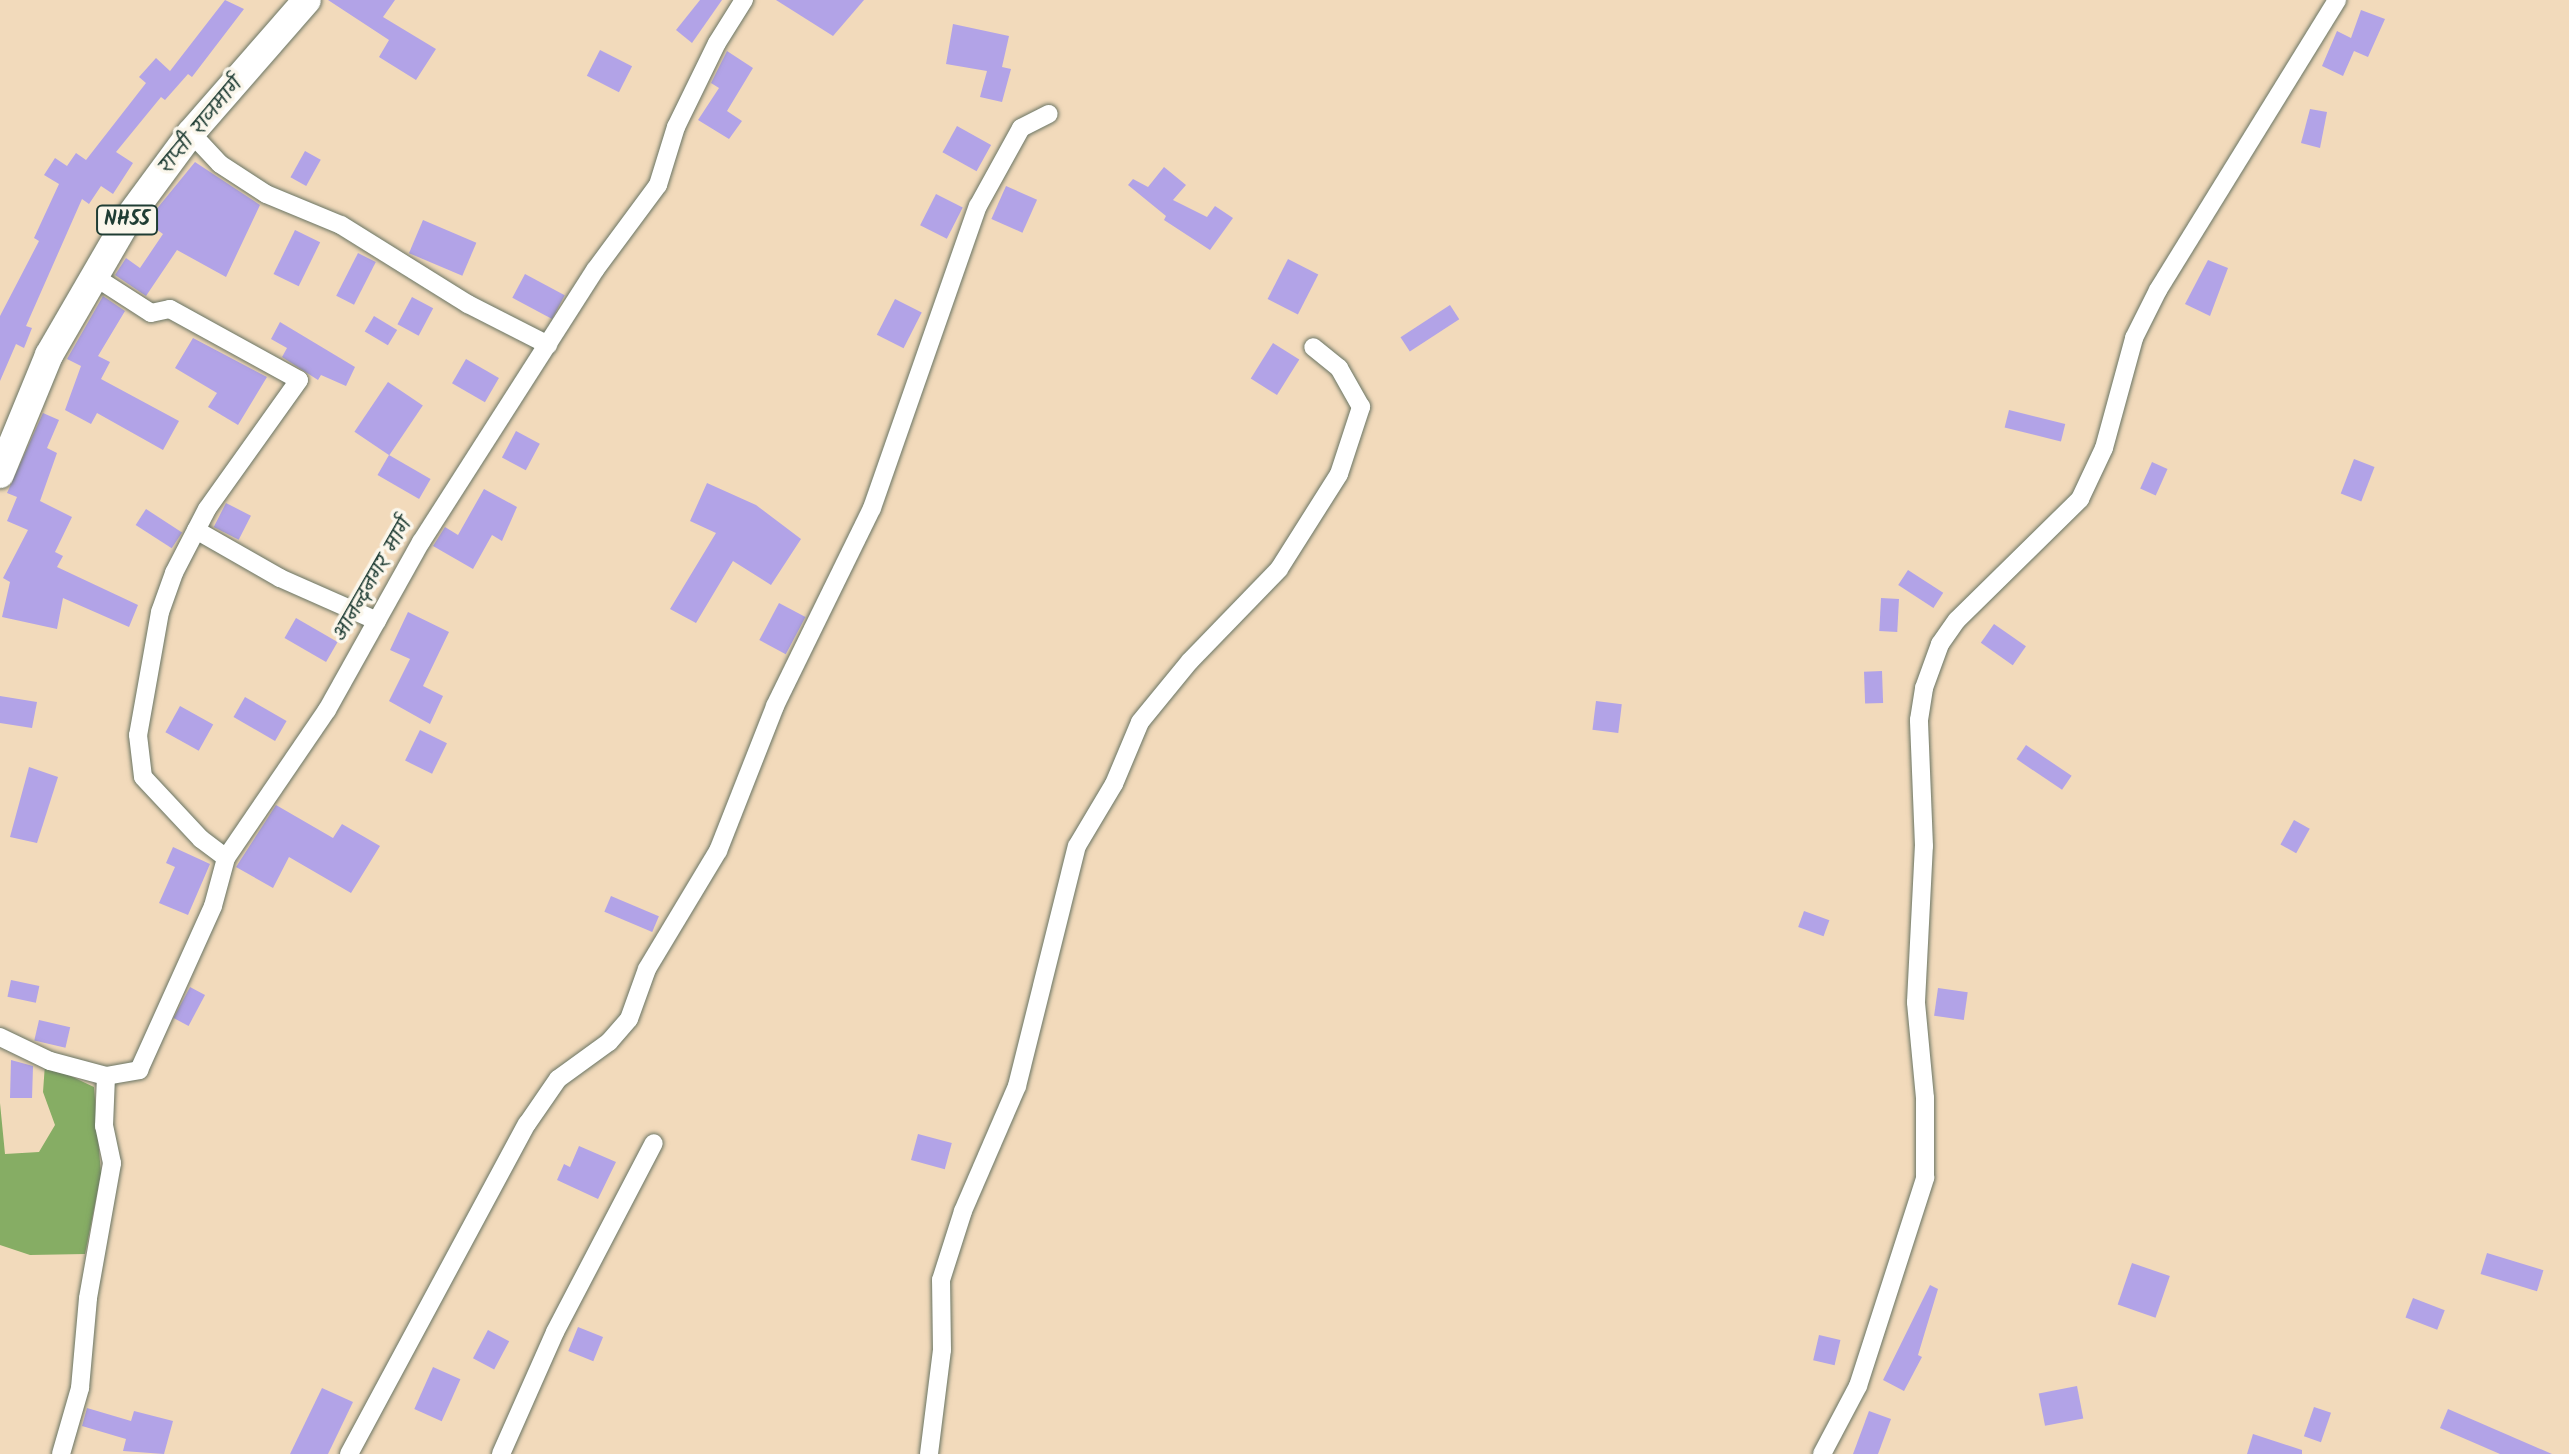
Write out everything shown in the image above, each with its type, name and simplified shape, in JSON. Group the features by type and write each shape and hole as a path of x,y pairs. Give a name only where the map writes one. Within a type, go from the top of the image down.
{"main road":[{"name":"राप्ती राजमार्ग","path":"0,474 49,355 92,275 191,133 307,0"}],"street":[{"name":"आनन्दनगर मार्ग","path":"106,1076 139,1070 213,906 226,858 327,710 421,542 548,345 658,185 676,127 717,43 744,0"},
{"path":"1822,1454 1858,1386 1925,1178 1925,1098 1916,1002 1924,846 1919,720 1924,688 1940,644 1957,620 2080,499 2104,448 2134,338 2158,290 2337,0"},
{"path":"349,1454 527,1124 558,1079 609,1042 629,1019 647,969 718,851 775,706 872,508 978,206 1021,128 1049,114"},
{"path":"191,133 220,164 266,194 341,225 468,304 548,345"},
{"path":"92,275 151,313 170,309 299,380 196,530 160,612 138,735 143,777 201,839 226,858"},
{"path":"929,1454 942,1350 944,1269 1017,1086 1077,846 1114,784 1140,722 1190,661 1279,569 1339,474 1361,407 1339,368 1313,347"},
{"path":"196,530 280,578 377,621"},
{"path":"0,1037 50,1061 106,1076 104,1126 112,1163 88,1298 80,1388 61,1454"},
{"path":"501,1454 555,1332 654,1143"}],"green space":[{"path":"45,1064 94,1087 101,1174 85,1254 30,1255 0,1245 0,1103 5,1154 39,1152 55,1125 43,1092"}],"building":[{"path":"225,0 244,9 192,77 188,74 165,100 161,97 116,152 133,163 113,194 101,186 89,204 82,199 26,326 32,328 24,348 16,344 0,381 0,316 39,241 34,238 59,184 44,175 55,158 67,166 76,153 86,160 146,83 139,77 156,58 170,71"},
{"path":"328,0 395,0 383,17 436,49 416,80 379,57 389,40"},
{"path":"700,0 722,0 692,43 676,30"},
{"path":"776,0 864,0 833,36"},
{"path":"2361,10 2385,19 2368,57 2354,51 2343,76 2322,66 2337,31 2351,38"},
{"path":"953,24 1009,36 1002,67 1011,69 1002,102 980,97 987,71 946,64"},
{"path":"600,50 632,66 619,92 587,76"},
{"path":"727,51 753,68 727,111 742,121 729,139 698,120 719,88 711,83"},
{"path":"2310,109 2327,112 2320,148 2301,143"},
{"path":"957,126 991,145 977,171 942,152"},
{"path":"305,151 321,160 306,186 290,177"},
{"path":"195,162 260,205 226,277 177,250 146,296 115,275 126,258 140,268 163,234 146,222"},
{"path":"1164,167 1186,185 1173,200 1207,217 1215,206 1233,218 1210,250 1164,220 1166,216 1128,185 1133,179 1148,187"},
{"path":"1006,186 1037,200 1022,233 991,219"},
{"path":"936,194 963,208 947,239 920,225"},
{"path":"423,220 476,243 462,276 409,253"},
{"path":"295,230 320,242 299,286 274,274"},
{"path":"358,253 376,262 354,305 336,296"},
{"path":"1288,259 1318,274 1298,315 1268,299"},
{"path":"2208,260 2228,268 2210,316 2185,304"},
{"path":"525,274 565,295 552,319 512,298"},
{"path":"103,296 125,311 98,356 110,362 101,379 179,421 163,450 97,413 91,424 65,410 81,366 67,359"},
{"path":"412,297 433,308 419,336 397,324"},
{"path":"895,299 922,313 904,348 877,335"},
{"path":"1450,305 1459,319 1410,351 1401,337"},
{"path":"374,316 397,330 388,345 365,331"},
{"path":"280,322 355,367 346,386 321,375 318,380 282,357 287,348 271,339"},
{"path":"193,338 267,377 238,425 208,407 217,393 175,368"},
{"path":"1273,343 1299,359 1277,395 1251,379"},
{"path":"466,359 499,378 485,402 452,383"},
{"path":"388,382 423,405 389,455 354,432"},
{"path":"2009,410 2065,424 2061,441 2005,427"},
{"path":"43,413 59,420 47,448 57,453 40,501 72,517 55,552 63,556 57,567 138,605 129,627 63,598 57,629 2,617 10,582 3,578 28,530 7,521 17,497 7,493"},
{"path":"516,431 540,444 526,470 502,457"},
{"path":"389,455 431,479 419,499 378,475"},
{"path":"2354,459 2375,467 2361,501 2341,494"},
{"path":"2152,462 2168,469 2156,495 2140,488"},
{"path":"707,483 756,505 801,539 771,585 733,561 696,623 670,609 716,533 690,521"},
{"path":"484,489 517,507 502,541 492,535 473,569 433,546 445,527 458,535"},
{"path":"226,503 251,516 239,540 214,527"},
{"path":"146,509 182,532 172,548 136,525"},
{"path":"1908,570 1943,593 1933,608 1898,585"},
{"path":"1881,598 1899,599 1897,632 1879,631"},
{"path":"779,603 805,617 786,654 759,640"},
{"path":"408,612 449,632 423,686 443,696 430,724 389,701 410,659 390,650"},
{"path":"296,618 338,642 326,662 284,638"},
{"path":"1994,624 2026,646 2013,665 1981,643"},
{"path":"1882,671 1883,703 1865,704 1864,672"},
{"path":"0,696 37,702 32,728 0,723"},
{"path":"245,697 287,721 275,741 234,717"},
{"path":"1596,701 1622,704 1618,733 1592,730"},
{"path":"180,706 213,724 199,751 165,732"},
{"path":"420,730 447,743 432,774 405,761"},
{"path":"2026,745 2072,776 2062,790 2016,759"},
{"path":"29,767 58,777 37,843 10,837"},
{"path":"276,805 333,838 342,824 380,846 351,893 289,857 273,888 236,867"},
{"path":"2294,820 2310,829 2296,853 2280,844"},
{"path":"173,847 210,864 188,915 159,903 175,867 166,863"},
{"path":"611,896 659,916 652,932 604,912"},
{"path":"1804,911 1829,920 1824,936 1798,927"},
{"path":"11,980 39,986 36,1003 7,997"},
{"path":"190,987 205,995 189,1026 174,1018"},
{"path":"1938,988 1968,992 1964,1020 1934,1016"},
{"path":"39,1020 70,1027 65,1048 34,1040"},
{"path":"11,1060 33,1066 32,1098 10,1098"},
{"path":"918,1134 952,1143 945,1169 911,1160"},
{"path":"579,1146 616,1162 598,1199 557,1180 564,1164 570,1167"},
{"path":"2487,1253 2543,1270 2537,1291 2481,1274"},
{"path":"2132,1263 2170,1276 2155,1318 2118,1305"},
{"path":"1930,1285 1938,1289 1918,1355 1922,1357 1904,1391 1883,1380"},
{"path":"2413,1298 2445,1310 2437,1330 2405,1318"},
{"path":"578,1327 603,1337 593,1361 568,1351"},
{"path":"488,1330 509,1341 494,1370 473,1358"},
{"path":"1819,1335 1840,1340 1835,1365 1813,1360"},
{"path":"433,1367 460,1379 442,1421 414,1409"},
{"path":"2077,1386 2083,1418 2045,1426 2039,1393"},
{"path":"322,1388 353,1402 328,1454 290,1454"},
{"path":"2314,1407 2331,1413 2321,1442 2304,1436"},
{"path":"87,1408 131,1421 134,1411 173,1421 164,1454 123,1451 126,1439 82,1426"},
{"path":"2448,1409 2552,1454 2500,1454 2440,1428"},
{"path":"1869,1411 1891,1419 1878,1454 1853,1454"},
{"path":"2253,1434 2302,1450 2302,1454 2247,1454"}]}
